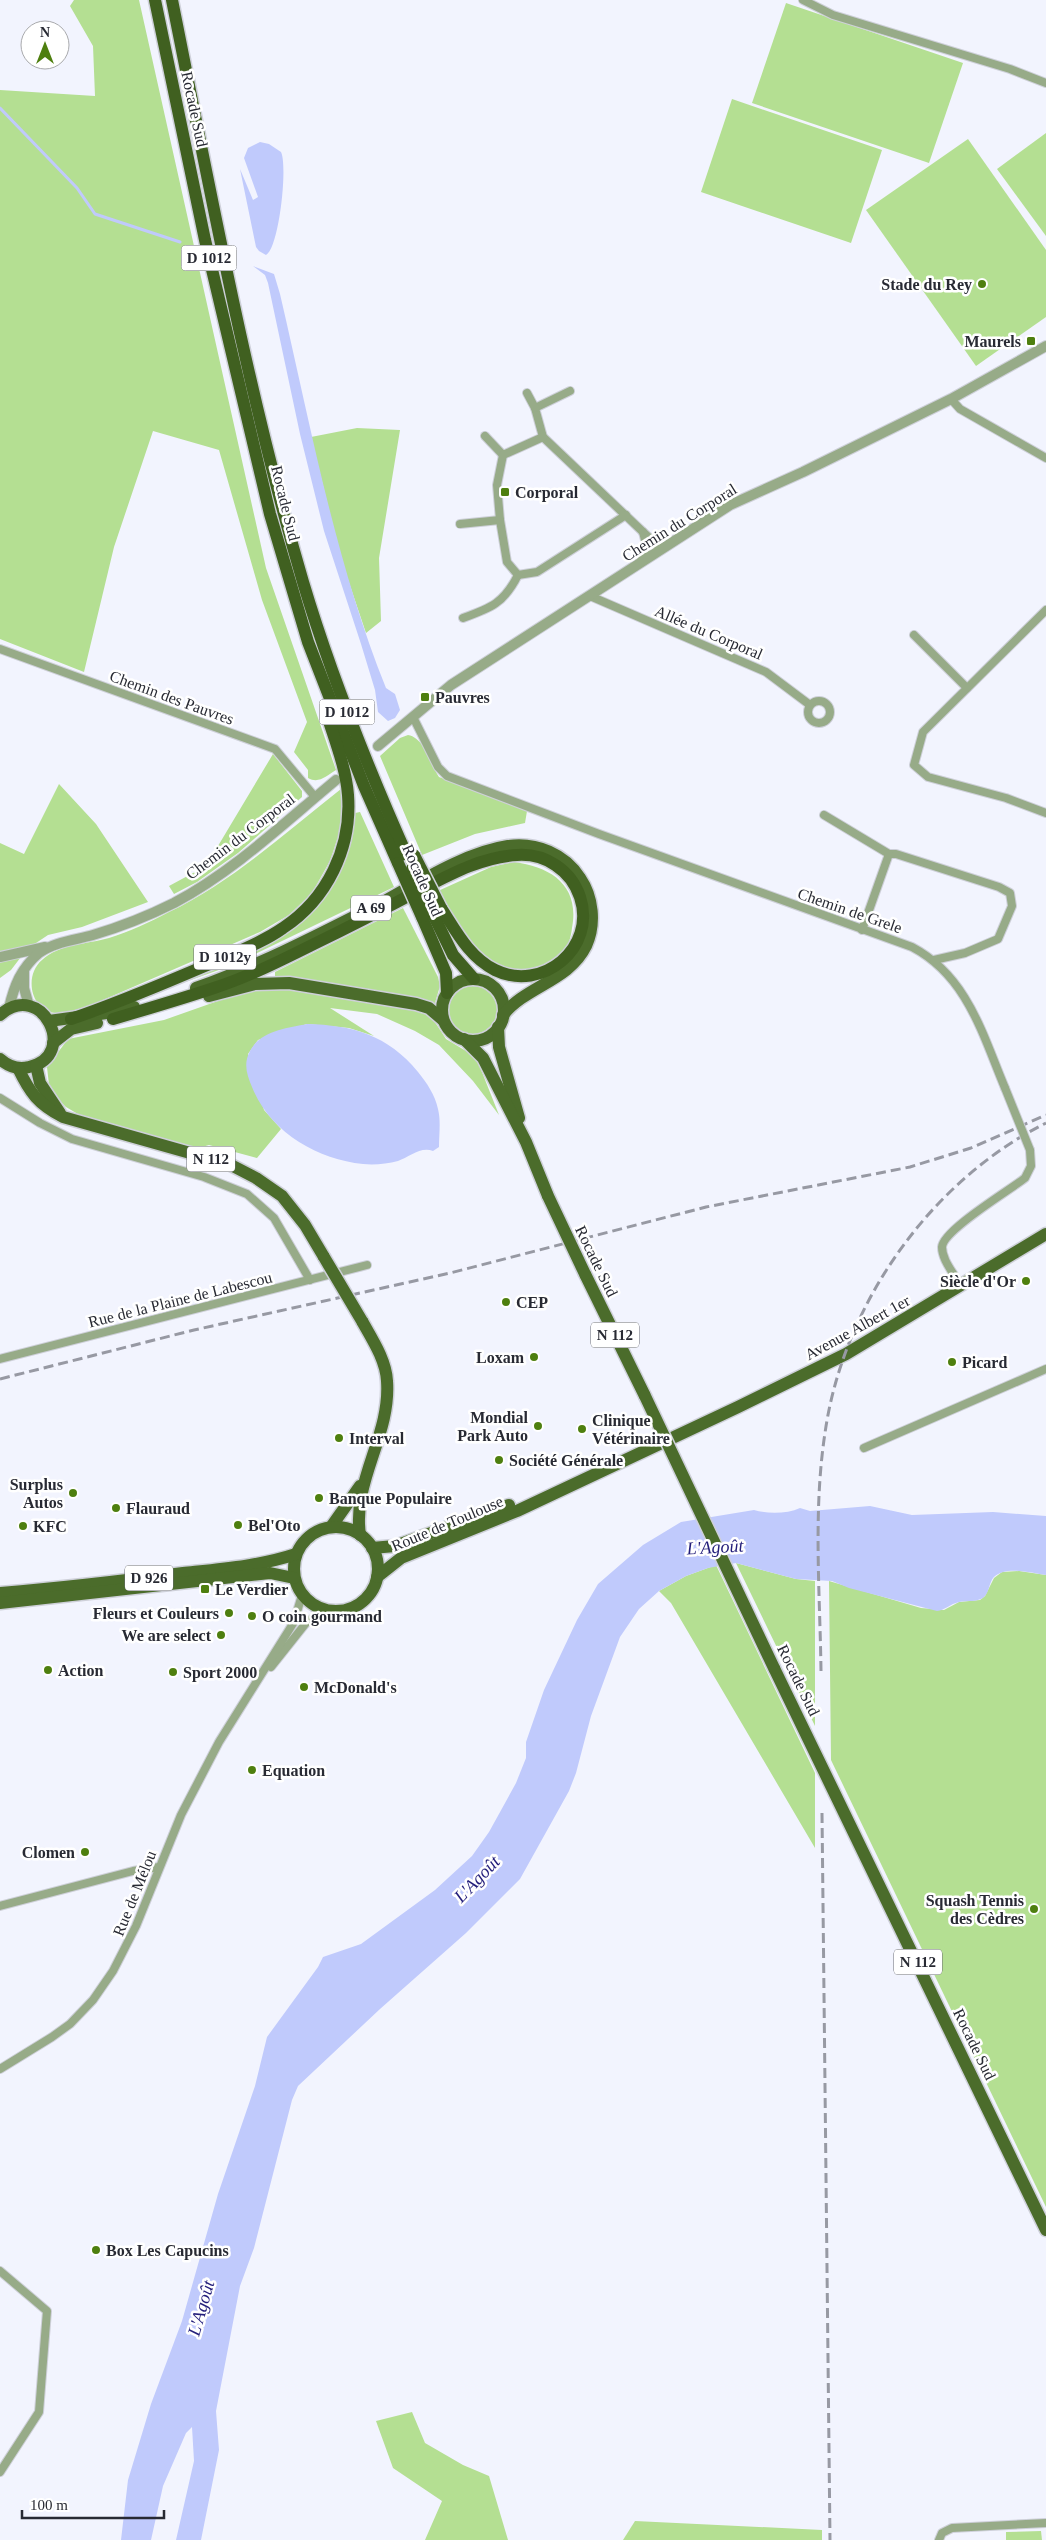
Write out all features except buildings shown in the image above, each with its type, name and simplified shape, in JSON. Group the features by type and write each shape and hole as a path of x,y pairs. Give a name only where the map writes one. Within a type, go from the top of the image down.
{"highway":[{"name":"Rocade Sud","path":"156,0 205,240 270,514 308,642 333,708 453,956 474,979"},
{"name":"Rocade Sud","path":"172,0 268,449 303,582 321,638 406,859"},
{"name":"D 1012y","path":"71,1019 120,1003 265,939 295,920 320,895 335,870 342,850 347,824 348,796 335,738 310,660 308,642"},
{"name":"A 69","path":"113,1019 216,988 316,943 459,871 498,857 532,855 549,860 560,868 577,889 584,918 581,933 566,959 554,968 524,976 509,975 483,962 432,912"},
{"name":"Rocade Sud","path":"432,912 446,973 447,993"}],"main road":[{"name":"A 69","path":"71,1019 114,1012 211,983 339,924 448,868 496,848 526,846 542,849 571,864 589,894 592,914 591,932 586,946 567,970 519,999 501,1021"},
{"path":"53,1043 71,1029 175,1006 240,986 272,983 312,986 416,1004 429,1008 443,1020 455,1035 464,1039 479,1040 493,1033 501,1021 499,995 493,986 474,979 459,983 447,993 443,1001 443,1020"},
{"path":"0,1059 18,1068 36,1065 49,1054 53,1043 53,1032 49,1021 41,1012 29,1006 5,1011"},
{"path":"49,1021 71,1019"},
{"name":"Rocade Sud","path":"501,1021 499,1047 526,1142"},
{"name":"Rocade Sud","path":"464,1039 483,1058 526,1142 548,1196 585,1274 1046,2230"},
{"path":"36,1065 40,1083 50,1102 63,1117"},
{"name":"N 112","path":"18,1068 27,1087 43,1107 63,1117 229,1164 256,1178 282,1196 305,1225 378,1349 387,1380 385,1416 364,1480 358,1516 360,1535"},
{"name":"Avenue Albert 1er","path":"677,1435 846,1354 1046,1234"},
{"name":"Route de Toulouse","path":"377,1577 401,1558 517,1511 559,1489 677,1435"},
{"name":"N 112","path":"331,1528 364,1480"},
{"name":"Route de Toulouse","path":"372,1548 395,1546 559,1489"},
{"path":"331,1528 346,1529 360,1535 372,1548 378,1567 377,1577 369,1596 355,1607 335,1612 324,1610 308,1602 302,1595 294,1578 296,1554 312,1535 331,1528"},
{"name":"D 926","path":"0,1593 86,1586 221,1569 274,1562 296,1554"},
{"name":"D 926","path":"0,1602 270,1573 294,1578"}],"street":[{"path":"802,0 833,15 1010,69 1046,83"},
{"name":"Chemin du Corporal","path":"378,746 451,685 730,504 803,472 951,399 1046,346"},
{"path":"535,408 570,391"},
{"path":"527,393 535,408 543,437 661,549"},
{"path":"951,399 957,407 1046,458"},
{"path":"485,436 503,454"},
{"path":"503,454 543,437"},
{"path":"503,454 497,485 500,520 507,562 518,575"},
{"path":"518,575 537,572 626,515"},
{"path":"460,524 500,520"},
{"path":"639,563 647,548 642,530"},
{"path":"462,618 483,611 507,596 518,575"},
{"name":"Allée du Corporal","path":"590,596 766,672 810,705"},
{"path":"1046,610 923,732 914,765 928,776 1006,798 1046,813"},
{"path":"914,635 967,688"},
{"name":"Chemin des Pauvres","path":"0,649 275,749 315,797"},
{"name":"Chemin de Grele","path":"413,717 438,767 447,776 599,834 912,947 934,960 945,970 962,991 1005,1088 1030,1150 1031,1166 1025,1178 955,1229 945,1239 942,1245 945,1260 960,1286"},
{"name":"Chemin du Corporal","path":"5,1011 14,987 24,970 40,952 53,946 131,922 173,903 220,875 336,780"},
{"path":"824,815 889,854 896,854 999,887 1010,893 1013,899 1003,932 998,939 965,953 934,960"},
{"path":"862,930 889,854"},
{"path":"0,957 53,946"},
{"path":"24,970 24,988 29,1006"},
{"path":"0,1098 40,1123 72,1139 204,1177 247,1194 274,1218 310,1280"},
{"name":"Rue de la Plaine de Labescou","path":"0,1359 367,1265"},
{"path":"864,1448 1046,1370"},
{"name":"Rue de Mélou","path":"0,2069 52,2038 93,2000 125,1951 181,1815 220,1742 296,1618 302,1595"},
{"name":"Rue de Mélou","path":"251,1692 306,1623 324,1610"},
{"path":"0,1906 124,1873 159,1867"},
{"path":"0,2271 47,2312 39,2412 0,2472"},
{"path":"939,2540 945,2530 952,2528 1046,2523"}],"green space":[{"path":"74,0 139,0 266,568 336,770 319,780 308,778 308,770 294,752 307,722 262,600 219,450 153,431 114,547 84,672 0,639 0,90 95,96 93,46 70,6"},
{"path":"786,3 963,63 929,163 752,103"},
{"path":"732,99 882,150 851,243 701,192"},
{"path":"1046,133 1046,236 997,169"},
{"name":"Stade du Rey","path":"968,139 1046,250 1046,317 976,366 866,210"},
{"path":"357,428 400,430 379,558 381,621 366,633 341,559 311,437"},
{"path":"408,735 414,737 423,746 439,777 527,811 525,823 475,834 422,855 380,756 400,738"},
{"path":"273,754 302,791 302,797 238,853 197,882 174,894 169,886 206,866"},
{"path":"59,784 96,824 148,902 82,927 48,935 27,949 11,970 0,978 0,843 24,854"},
{"path":"341,789 344,815 341,839 337,840 330,861 312,893 289,915 260,932 103,1000 103,1003 73,1012 55,1013 40,1006 35,999 32,991 33,974 36,966 49,955 74,945 124,933 192,900 237,871"},
{"path":"360,812 394,887 230,966 157,992 299,923 321,899 329,886 342,860 355,813"},
{"path":"514,862 551,874 567,890 572,901 572,928 566,950 554,962 527,970 498,965 481,953 460,929 438,891 491,867"},
{"path":"403,908 438,977 440,986 435,1003 275,978 275,972"},
{"path":"468,986 478,986 490,993 497,1005 497,1015 490,1027 478,1034 468,1034 460,1030 453,1023 449,1015 449,1005 453,997 460,990"},
{"path":"267,988 295,989 429,1013 446,1039 476,1057 499,1115 473,1081 439,1045 415,1031 377,1014 330,1008 374,1036 349,1028 307,1024 258,1040 248,1054 264,1110 281,1129 257,1158 209,1145 195,1149 83,1117 66,1107 55,1096 49,1085 47,1067 68,1039 164,1020 232,996"},
{"path":"736,1563 796,1579 815,1581 815,1726"},
{"path":"716,1565 815,1773 815,1848 671,1603 659,1591 686,1576"},
{"path":"1019,1571 1046,1575 1046,2207 831,1760 829,1581 921,1608 944,1610 959,1602 980,1600 985,1596 994,1578 1002,1572"},
{"path":"412,2412 425,2443 463,2465 489,2476 508,2540 425,2540 442,2501 393,2468 376,2421"},
{"path":"635,2521 822,2530 822,2540 623,2540"},
{"path":"1041,2531 1042,2540 1006,2540 1006,2532"}],"water":[{"path":"260,142 269,144 281,152 283,160 283,189 278,223 271,249 266,255 256,247 240,169 253,200 258,197 244,158 248,148"},
{"path":"253,266 274,274 280,294 314,444 352,592 386,688 395,694 400,710 395,718 388,721 378,712 375,690 324,531 300,434 268,283 265,275"},
{"path":"307,1024 339,1027 368,1034 382,1041 406,1059 424,1080 435,1099 439,1118 439,1147 433,1151 420,1151 394,1162 363,1164 329,1156 312,1149 283,1130 260,1103 246,1069 247,1060 250,1051 260,1039 283,1029"},
{"name":"L'Agoût","path":"870,1506 912,1515 993,1512 1046,1516 1046,1575 1018,1571 1004,1572 993,1578 986,1594 982,1598 959,1602 937,1611 849,1588 832,1581 796,1579 736,1563 708,1568 686,1576 659,1591 639,1609 620,1637 591,1716 576,1773 569,1791 520,1879 466,1933 380,2009 298,2086 292,2100 254,2248 240,2286 216,2411 219,2450 201,2540 176,2540 194,2461 192,2427 186,2433 163,2486 151,2540 121,2540 128,2480 151,2404 182,2321 218,2194 255,2086 267,2037 318,1967 323,1957 361,1944 435,1890 472,1856 489,1832 516,1783 526,1758 526,1742 544,1690 577,1620 598,1584 643,1545 681,1522 754,1510 777,1513 800,1508 810,1511"}],"waterway":[{"path":"0,108 77,188 95,214 180,242"}],"railway":[{"path":"0,1379 194,1330 450,1273 706,1207 910,1167 971,1148 1046,1115"},
{"path":"821,1671 818,1552 821,1462 835,1385 851,1339 872,1294 899,1252 930,1213 965,1178 1004,1148 1046,1123"},
{"path":"822,1813 830,2540"}],"place":[{"name":"Stade du Rey","path":"982,284"},
{"name":"Maurels","path":"1031,341"},
{"name":"Corporal","path":"505,492"},
{"name":"Pauvres","path":"425,697"},
{"name":"Siècle d'Or","path":"1026,1281"},
{"name":"CEP","path":"506,1302"},
{"name":"Loxam","path":"534,1357"},
{"name":"Picard","path":"952,1362"},
{"name":"Mondial Park Auto","path":"538,1426"},
{"name":"Clinique Vétérinaire","path":"582,1429"},
{"name":"Interval","path":"339,1438"},
{"name":"Société Générale","path":"499,1460"},
{"name":"Surplus Autos","path":"73,1493"},
{"name":"Banque Populaire","path":"319,1498"},
{"name":"Flauraud","path":"116,1508"},
{"name":"Bel'Oto","path":"238,1525"},
{"name":"KFC","path":"23,1526"},
{"name":"Le Verdier","path":"205,1589"},
{"name":"Fleurs et Couleurs","path":"229,1613"},
{"name":"O coin gourmand","path":"252,1616"},
{"name":"We are select","path":"221,1635"},
{"name":"Action","path":"48,1670"},
{"name":"Sport 2000","path":"173,1672"},
{"name":"McDonald's","path":"304,1687"},
{"name":"Equation","path":"252,1770"},
{"name":"Clomen","path":"85,1852"},
{"name":"Squash Tennis des Cèdres","path":"1034,1909"},
{"name":"Box Les Capucins","path":"96,2250"}]}
